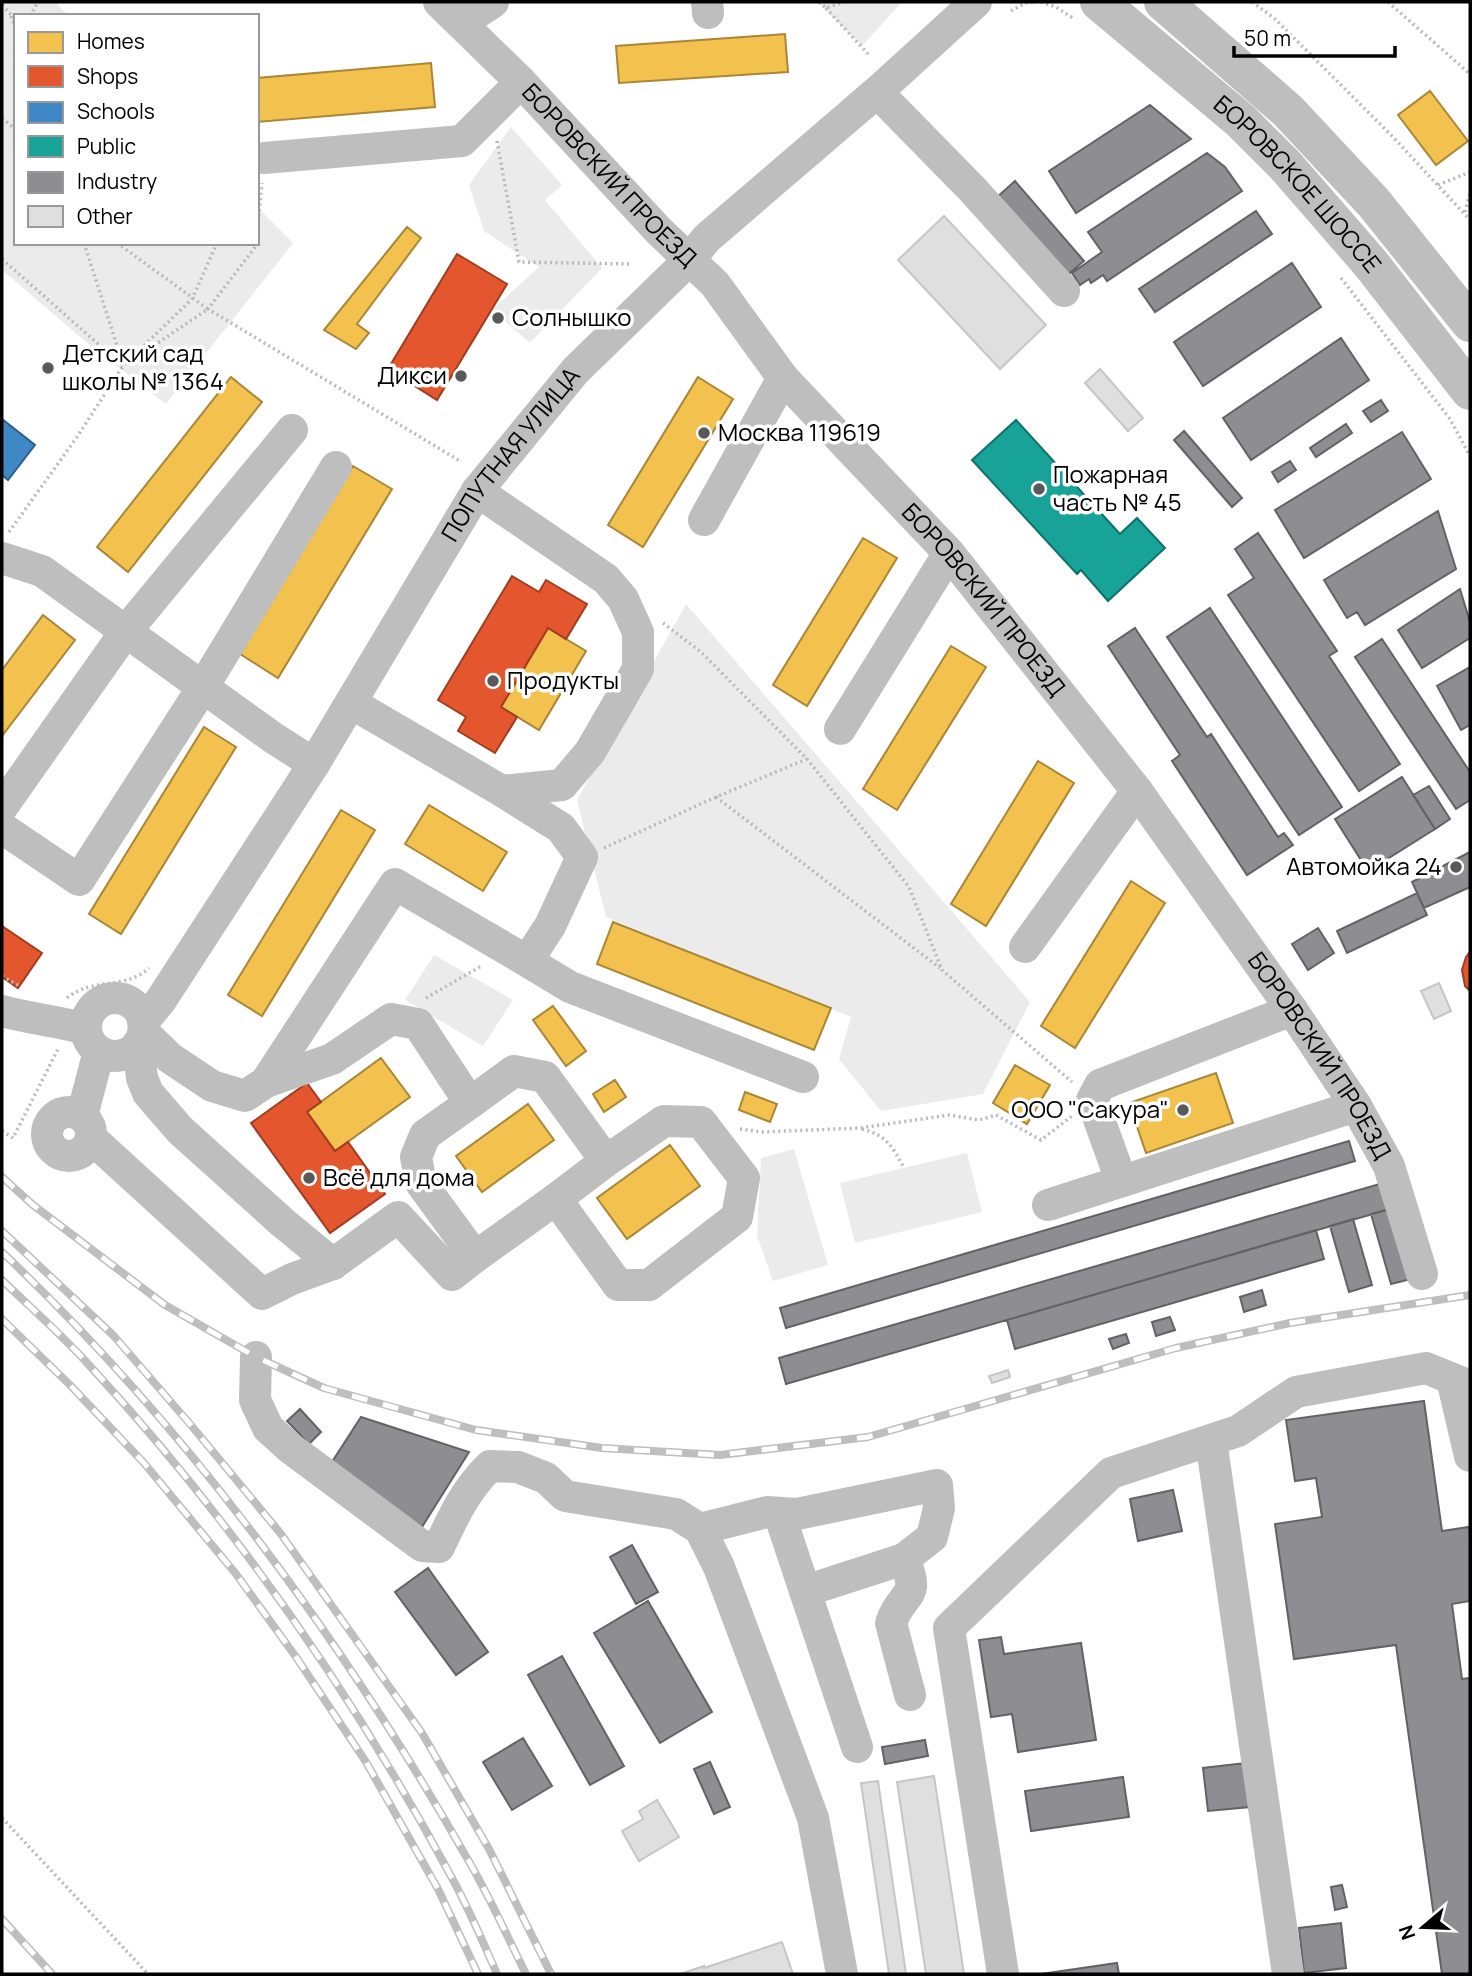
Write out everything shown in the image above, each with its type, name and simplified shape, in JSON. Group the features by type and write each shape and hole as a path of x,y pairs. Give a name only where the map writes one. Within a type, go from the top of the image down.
{"main road":[{"name":"БОРОВСКОЕ ШОССЕ","path":"1163,2 1288,111 1374,203 1470,323"},
{"path":"1206,2 1233,63"},
{"name":"БОРОВСКОЕ ШОССЕ","path":"1088,11 1241,121 1294,174 1371,264 1470,391"}],"street":[{"path":"450,12 493,2"},
{"name":"ПОПУТНАЯ УЛИЦА","path":"142,1020 314,764 477,491 575,371 689,260 707,239 976,2"},
{"name":"БОРОВСКИЙ ПРОЕЗД","path":"450,12 521,82 659,231 715,284 783,379 948,553 1137,791 1292,1010 1356,1107 1389,1166 1422,1274"},
{"path":"264,158 462,141 521,82"},
{"path":"877,92 973,190 1064,291"},
{"path":"704,520 783,379"},
{"path":"2,807 126,631 292,430"},
{"path":"2,828 79,880 203,687 336,467"},
{"path":"477,491 606,579 623,599 638,632 638,669 590,752 569,777 562,785 502,791"},
{"path":"6,545 272,737 314,764"},
{"path":"840,729 948,553"},
{"path":"351,703 561,828 582,857 550,926 517,955"},
{"path":"1025,947 1137,791"},
{"path":"266,1082 395,884 570,987 803,1077"},
{"path":"470,1103 418,1024 391,1019 332,1059 266,1082 245,1096 212,1086 170,1058 142,1020 109,999 96,1006 88,1018 93,1040 87,1128 262,1294 292,1279 333,1264 398,1217 452,1275 606,1161 664,1121 701,1122 744,1178 737,1217 649,1285 618,1285 556,1199"},
{"path":"1121,1180 1092,1100 1100,1085 1292,1010"},
{"path":"2,1012 52,1020 93,1040 105,1055 120,1056 127,1053 142,1020"},
{"path":"142,1020 142,1078 148,1093 172,1121 282,1222 333,1264"},
{"path":"475,1258 421,1183 416,1157 425,1135 514,1071 545,1077 606,1161"},
{"path":"1048,1205 1356,1107"},
{"path":"256,1357 255,1400 268,1428 290,1448 422,1546 439,1547 458,1505 475,1480 490,1466 518,1467 546,1478 565,1496 676,1514 700,1529 719,1567 813,1818 842,1974"},
{"path":"1003,1974 949,1628 1111,1473 1238,1431 1296,1392 1426,1368 1461,1382 1470,1456"},
{"path":"1211,1440 1288,1974"},
{"path":"700,1529 767,1512 797,1514 937,1485 939,1508 932,1537 904,1559 805,1591"},
{"path":"779,1513 857,1747"},
{"path":"904,1559 913,1579 910,1595 895,1612 891,1623 911,1695"}],"path":[{"path":"819,2 869,55"},
{"path":"826,8 844,2"},
{"path":"1011,11 1025,3 1038,2 1088,11"},
{"path":"1252,2 1274,18 1470,220"},
{"path":"1388,2 1470,74"},
{"path":"2,5 14,18"},
{"path":"11,15 14,24"},
{"path":"491,112 519,262 629,264"},
{"path":"259,212 264,158"},
{"path":"1438,185 1470,172"},
{"path":"1465,212 1470,193"},
{"path":"84,245 123,366"},
{"path":"120,245 192,299 460,461"},
{"path":"6,545 123,366 192,299 216,245"},
{"path":"123,366 208,309 254,245"},
{"path":"2,260 123,366"},
{"path":"1333,268 1450,419 1470,456"},
{"path":"659,620 701,652 807,760 909,887 942,970"},
{"path":"582,857 807,760"},
{"path":"701,1122 761,1132 860,1128 949,1115 979,1120 996,1115 1041,1140 1092,1100 942,970 716,797"},
{"path":"391,1019 517,955"},
{"path":"63,1003 88,985 126,981 141,976 149,967"},
{"path":"2,1131 13,1138 59,1046"},
{"path":"860,1128 877,1133 891,1143 904,1168"},
{"path":"2,1818 148,1974"}],"shaded area":[{"path":"2,2 55,2 67,14 14,14 14,245 259,245 259,209 293,243 166,404 92,347 2,270"},
{"path":"817,2 902,2 862,46"},
{"path":"511,127 562,185 545,200 602,268 530,343 492,310 539,267 484,231 469,185"},
{"path":"686,604 1030,1002 983,1094 881,1111 839,1059 851,1017 606,917 577,800"},
{"path":"434,955 513,1000 483,1046 405,1000"},
{"path":"794,1149 828,1265 773,1281 757,1236 761,1158"},
{"path":"967,1153 982,1212 855,1243 840,1183"}],"building: Homes":[{"path":"785,34 788,72 619,83 616,46"},
{"path":"431,63 435,107 259,122 259,78"},
{"path":"1430,91 1468,141 1436,165 1398,115"},
{"path":"407,227 421,238 357,324 369,333 356,349 324,330"},
{"path":"231,377 262,402 128,572 97,547"},
{"path":"698,377 733,399 643,547 608,525"},
{"path":"353,466 392,489 278,678 240,654"},
{"path":"863,538 897,558 807,706 773,685"},
{"path":"43,615 75,640 2,736 2,670"},
{"path":"548,628 586,651 539,730 501,707"},
{"path":"951,646 986,667 897,810 863,789"},
{"path":"204,727 236,747 121,934 89,914"},
{"path":"1038,761 1074,783 986,926 951,904"},
{"path":"429,805 507,852 483,891 405,844"},
{"path":"341,810 375,830 262,1016 228,995"},
{"path":"1131,881 1165,903 1075,1048 1041,1026"},
{"path":"613,922 831,1008 814,1050 597,964"},
{"path":"553,1006 586,1051 566,1066 533,1020"},
{"path":"381,1058 410,1097 335,1151 307,1112"},
{"path":"1015,1065 1050,1085 1027,1124 993,1103"},
{"path":"1216,1073 1233,1123 1146,1153 1129,1103"},
{"path":"615,1080 626,1097 604,1112 593,1094"},
{"path":"745,1092 777,1104 770,1122 739,1110"},
{"path":"528,1104 554,1140 482,1192 456,1156"},
{"path":"670,1145 700,1186 627,1239 597,1198"}],"building: Shops":[{"path":"457,254 507,284 437,400 388,369"},
{"path":"512,576 539,592 546,580 587,604 566,639 548,628 501,707 517,717 495,753 458,731 466,717 438,700"},
{"path":"2,926 42,953 18,988 2,977"},
{"path":"1470,952 1470,991 1465,986 1462,970"},
{"path":"307,1083 321,1102 307,1112 335,1151 348,1142 385,1194 330,1233 251,1123"}],"building: Schools":[{"path":"2,419 35,445 8,480 2,475"}],"building: Public":[{"name":"Пожарная часть № 45","path":"1016,420 1120,534 1137,518 1165,548 1108,601 1081,570 1077,574 972,460"}],"building: Industry":[{"path":"1150,105 1191,139 1076,213 1049,171"},
{"path":"1207,153 1225,167 1242,191 1107,281 1103,275 1091,283 1089,279 1080,285 1072,273 1102,252 1088,232"},
{"path":"1015,181 1084,261 1065,277 996,198"},
{"path":"1256,211 1272,234 1155,312 1139,289"},
{"path":"1292,263 1321,307 1203,386 1174,342"},
{"path":"1341,338 1369,380 1251,460 1223,418"},
{"path":"1381,400 1388,411 1371,422 1363,411"},
{"path":"1346,424 1352,433 1316,457 1310,448"},
{"path":"1184,431 1242,498 1232,507 1174,440"},
{"path":"1402,432 1431,479 1304,558 1275,510"},
{"path":"1290,461 1296,470 1278,482 1272,472"},
{"path":"1438,511 1456,569 1365,625 1357,612 1347,618 1324,580"},
{"path":"1258,533 1337,651 1329,656 1400,764 1359,791 1228,595 1254,578 1235,549"},
{"path":"1460,589 1470,622 1470,638 1422,668 1398,630"},
{"path":"1210,608 1342,807 1299,835 1167,637"},
{"path":"1135,628 1207,737 1211,734 1278,837 1284,833 1293,845 1247,875 1172,761 1180,755 1108,646"},
{"path":"1382,639 1470,772 1470,800 1456,809 1355,657"},
{"path":"1470,667 1470,725 1461,730 1437,686"},
{"path":"1402,777 1435,829 1368,871 1335,819"},
{"path":"1429,786 1450,819 1435,829 1413,795"},
{"name":"Автомойка 24","path":"1470,852 1470,887 1424,908 1412,882"},
{"path":"1417,893 1427,915 1347,953 1337,931"},
{"path":"1318,928 1334,953 1308,970 1292,944"},
{"path":"1349,1141 1355,1161 786,1328 780,1308"},
{"path":"1383,1183 1390,1209 786,1384 779,1358"},
{"path":"1390,1209 1411,1279 1391,1284 1371,1214"},
{"path":"1353,1219 1372,1285 1349,1292 1330,1226"},
{"path":"1316,1230 1324,1259 1015,1349 1007,1320"},
{"path":"1262,1290 1266,1305 1244,1312 1240,1297"},
{"path":"1170,1317 1175,1330 1156,1336 1152,1322"},
{"path":"1126,1334 1129,1343 1113,1349 1109,1339"},
{"path":"1424,1401 1442,1531 1469,1527 1470,1538 1470,1601 1452,1604 1462,1679 1470,1678 1470,1974 1442,1974 1396,1645 1294,1659 1275,1524 1322,1517 1316,1478 1295,1481 1286,1420"},
{"path":"300,1409 321,1432 309,1444 287,1421"},
{"path":"361,1417 469,1452 422,1527 330,1465"},
{"path":"1173,1490 1182,1531 1138,1541 1130,1499"},
{"path":"632,1545 658,1592 636,1604 610,1557"},
{"path":"428,1568 488,1652 456,1675 395,1592"},
{"path":"648,1601 712,1712 660,1743 594,1633"},
{"path":"1001,1637 1004,1654 1081,1643 1096,1740 1018,1752 1012,1714 991,1717 979,1640"},
{"path":"562,1656 624,1766 590,1785 528,1675"},
{"path":"523,1738 552,1786 512,1810 483,1762"},
{"path":"925,1740 928,1756 885,1764 882,1747"},
{"path":"710,1762 730,1807 714,1814 694,1769"},
{"path":"1245,1763 1250,1807 1208,1811 1203,1768"},
{"path":"1123,1777 1129,1817 1031,1831 1025,1791"},
{"path":"1342,1885 1347,1907 1335,1910 1331,1887"},
{"path":"1341,1923 1346,1968 1304,1973 1299,1928"},
{"path":"1117,1963 1119,1974 1041,1974"}],"building: Other":[{"path":"944,216 1046,325 1000,369 898,260"},
{"path":"1100,369 1143,418 1128,431 1085,383"},
{"path":"1439,983 1451,1011 1434,1019 1421,991"},
{"path":"1008,1370 1010,1377 992,1383 989,1376"},
{"path":"934,1776 964,1974 926,1974 897,1782"},
{"path":"878,1781 906,1974 889,1974 861,1783"},
{"path":"657,1800 679,1837 639,1861 622,1831 643,1819 639,1811"},
{"path":"782,1942 793,1974 680,1974 704,1968"}],"railway":[{"path":"2,1177 33,1205 165,1305 256,1357 324,1388 476,1430 602,1448 720,1455 868,1437 1176,1348 1290,1323 1470,1295"},
{"path":"2,1231 113,1335 281,1534 422,1733 489,1849 551,1974"},
{"path":"2,1252 136,1391 259,1541 371,1700 422,1782 478,1878 526,1974"},
{"path":"2,1280 79,1354 141,1424 192,1484 287,1610 331,1675 414,1809 458,1890 497,1974"},
{"path":"2,1319 144,1463 236,1574 296,1657 366,1762 438,1889 478,1974"},
{"path":"2,1919 52,1974"}],"place":[{"name":"Солнышко","path":"498,318"},
{"name":"Детский сад школы № 1364","path":"48,368"},
{"name":"Дикси","path":"461,376"},
{"name":"Москва 119619","path":"704,433"},
{"name":"Пожарная часть № 45","path":"1039,489"},
{"name":"Продукты","path":"493,681"},
{"name":"Автомойка 24","path":"1456,867"},
{"name":"ООО \"Сакура\"","path":"1183,1110"},
{"name":"Всё для дома","path":"309,1178"}]}
